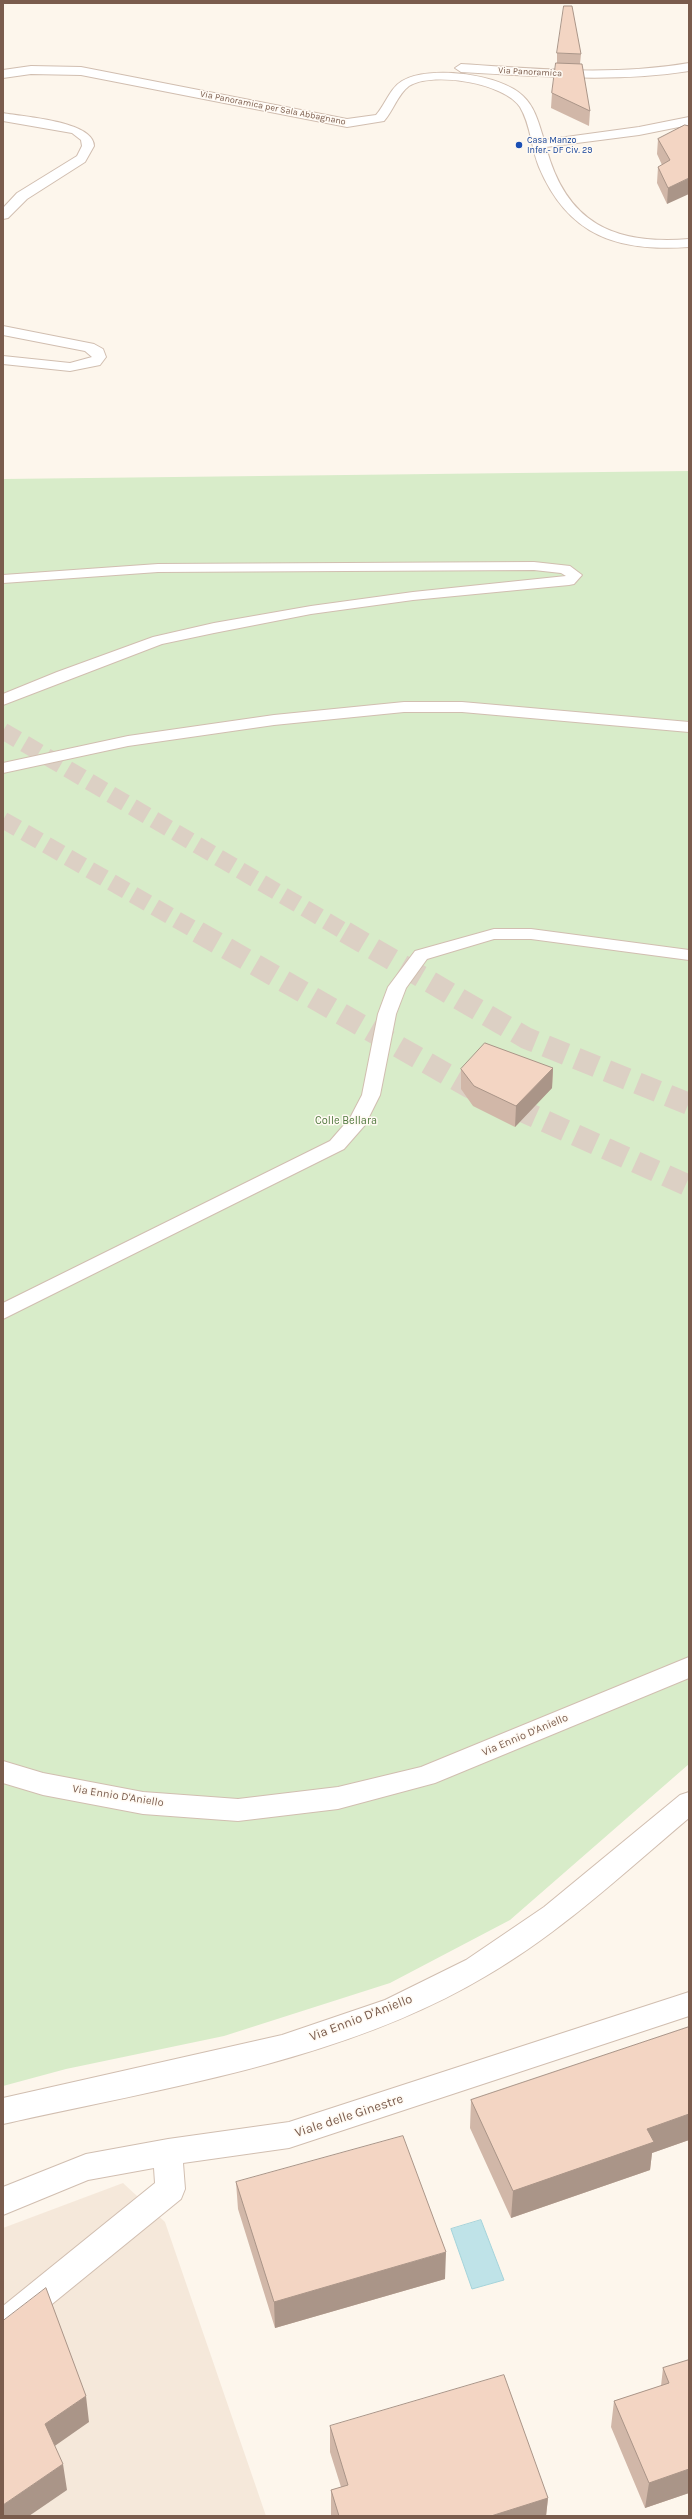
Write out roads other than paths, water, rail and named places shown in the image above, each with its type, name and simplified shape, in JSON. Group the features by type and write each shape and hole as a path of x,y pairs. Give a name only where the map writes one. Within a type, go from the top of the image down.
{"street":[{"name":"Via Panoramica","path":"444,76 451,70 460,68 578,74 640,73 689,67"},
{"name":"Via Panoramica per Sala Abbagnano","path":"3,74 46,69 92,72 347,123 380,118 406,84 416,79 444,76 494,86 511,92 527,109 546,167 566,205 582,220 599,230 630,240 660,245 689,243"},
{"path":"3,117 75,130 84,134 89,141 87,152 81,159 22,196 3,215"},
{"path":"538,144 639,131 689,121"},
{"path":"3,330 89,347 98,352 99,357 95,362 70,367 3,360"},
{"name":"Via Ennio D'Aniello","path":"3,1772 43,1784 144,1803 238,1810 338,1798 426,1776 689,1667"},
{"name":"Via Ennio D'Aniello","path":"3,2111 282,2048 394,2008 476,1968 554,1915 689,1803"},
{"name":"Viale delle Ginestre","path":"3,2201 86,2167 168,2152 289,2135 689,2004"},
{"path":"3,2325 170,2189 168,2152"}],"lane":[{"path":"3,579 158,568 390,566 534,566 565,569 575,575 569,581 413,596 311,610 158,640 62,675 3,700"},
{"path":"3,768 128,741 274,720 404,707 462,707 689,727"},
{"path":"3,1312 337,1145 358,1121 371,1095 387,1014 397,987 421,955 457,943 494,934 531,934 689,955"}],"water":[{"path":"481,2220 504,2280 472,2289 451,2229"}],"tunnel":[{"path":"3,731 347,933"},
{"path":"3,820 200,933"},
{"path":"198,932 469,1087 689,1186"},
{"path":"345,932 526,1038 689,1104"}],"place":[{"name":"Casa Manzo Infer.- DF Civ. 29","path":"519,145"}],"park label":[{"name":"Colle Bellara","path":"346,1121"}]}
